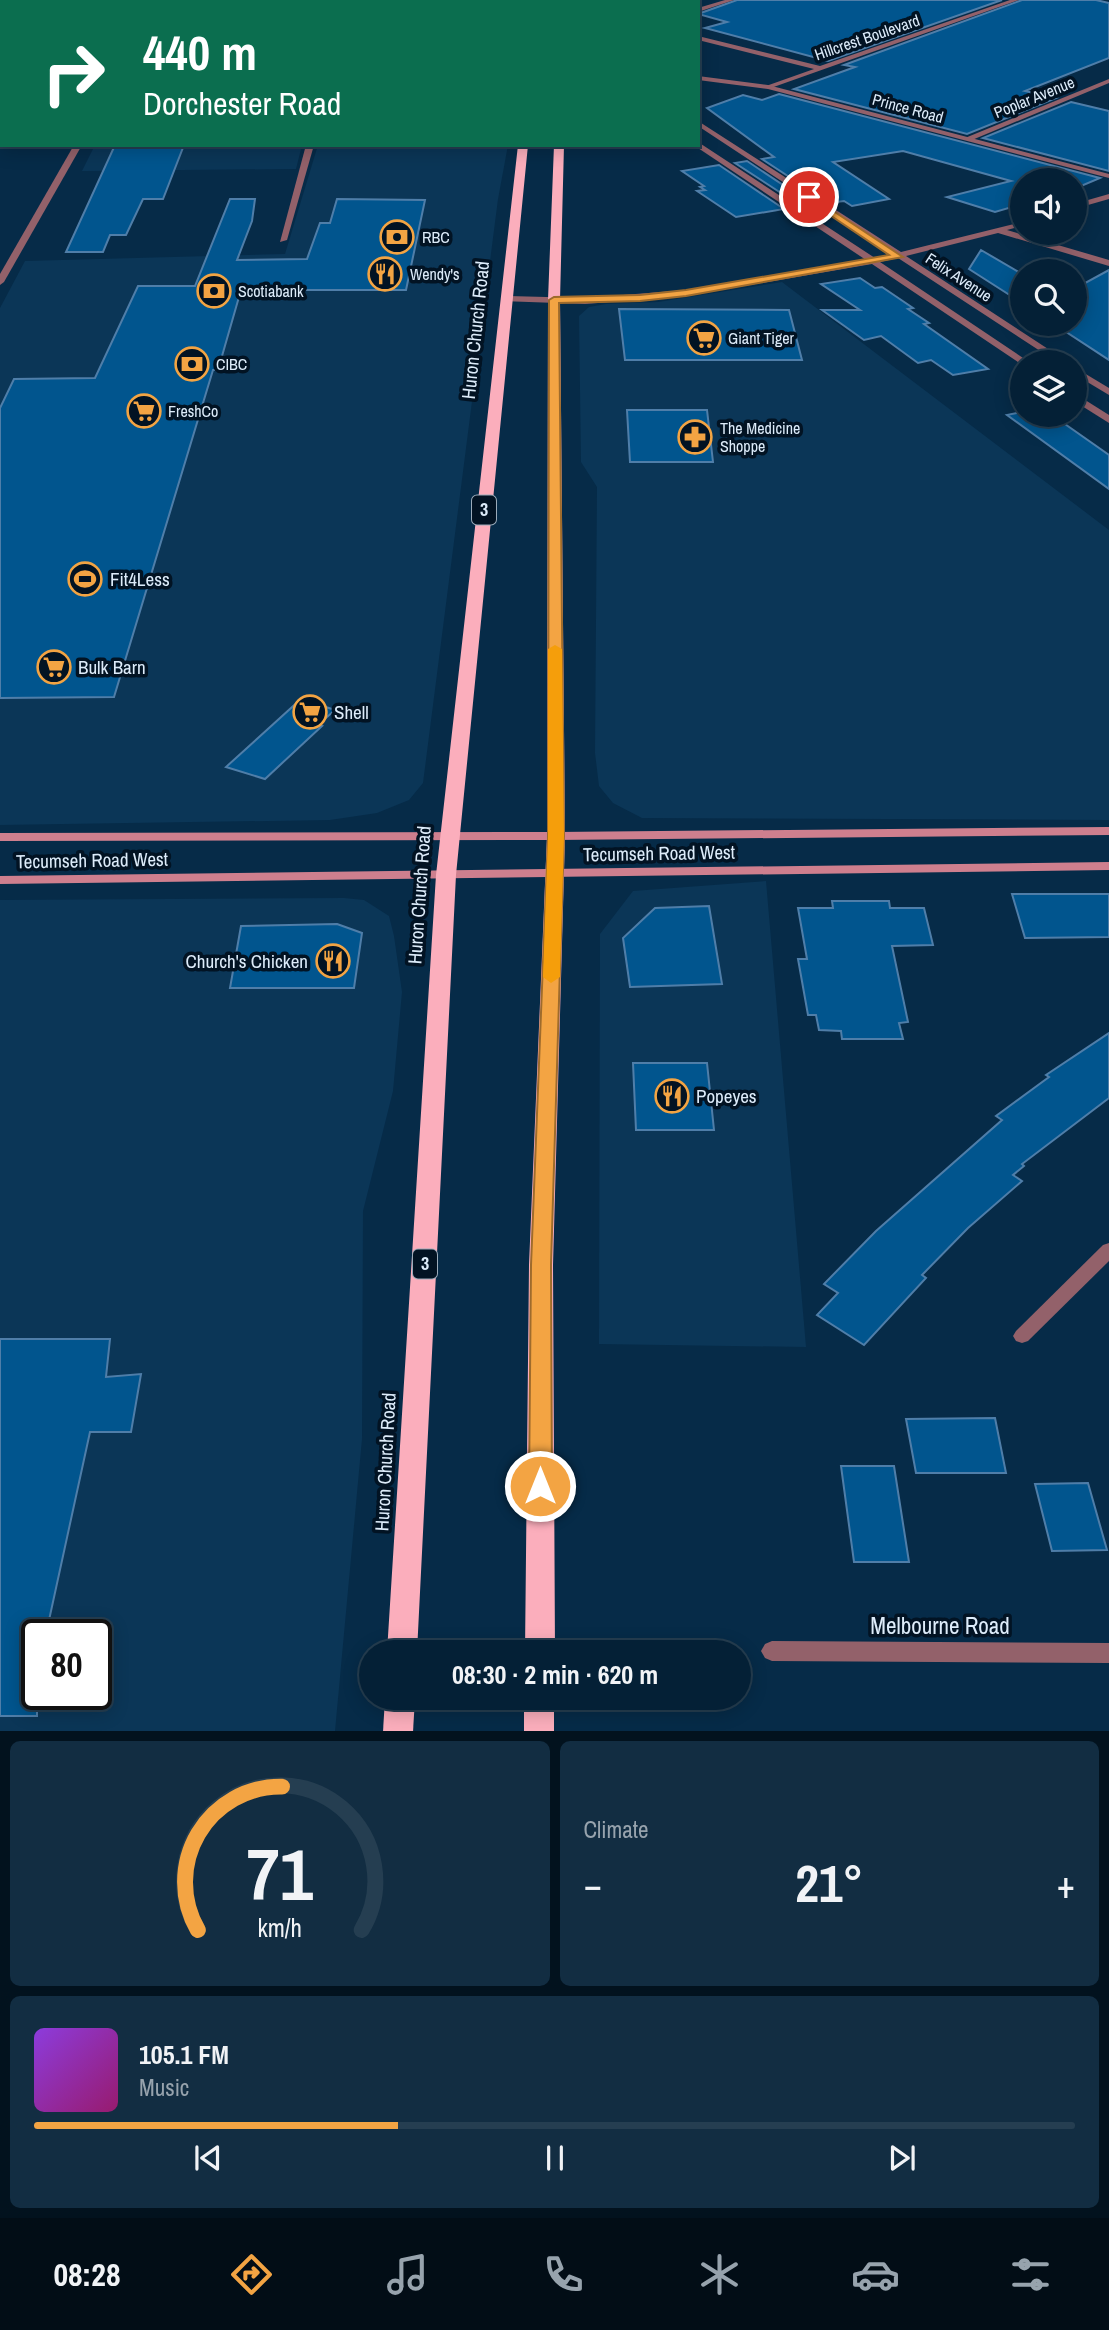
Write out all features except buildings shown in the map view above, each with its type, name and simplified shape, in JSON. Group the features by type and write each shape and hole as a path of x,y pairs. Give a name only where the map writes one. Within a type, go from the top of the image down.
{"highway":[{"name":"Huron Church Road","path":"403,1640 446,876 523,147"},
{"path":"540,1640 541,1265 556,836 554,300 559,147"},
{"path":"398,1731 399,1710"},
{"path":"539,1710 539,1731"}],"main road":[{"name":"Tecumseh Road West","path":"0,837 1109,831"},
{"name":"Tecumseh Road West","path":"0,880 1109,866"}],"street":[{"path":"700,9 731,0"},
{"name":"Hillcrest Boulevard","path":"768,87 1016,0"},
{"path":"700,38 819,68"},
{"name":"Prince Road","path":"700,78 768,87 1109,176"},
{"name":"Poplar Avenue","path":"969,138 1109,81"},
{"name":"Felix Avenue","path":"700,124 898,257 1044,350"},
{"name":"Felix Avenue","path":"700,145 1010,353"},
{"path":"0,282 77,147"},
{"path":"282,240 309,147"},
{"path":"1087,203 1109,196"},
{"path":"506,299 640,298 686,293 898,257 1010,228"},
{"path":"1001,231 1109,263"},
{"path":"1087,378 1109,392"},
{"path":"1087,405 1109,420"},
{"path":"1022,1336 1109,1251"},
{"name":"Melbourne Road","path":"772,1651 1109,1653"}],"shaded area":[{"path":"94,147 302,147 296,169 82,171"},
{"path":"317,147 508,147 498,199 423,783 409,800 377,813 330,820 0,825 0,308 25,261 285,254"},
{"path":"782,282 1109,530 1109,820 642,818 613,803 599,786 595,753 597,487 581,462 579,316 589,307 606,304 658,302"},
{"path":"766,881 806,1347 599,1344 600,934 633,891"},
{"path":"0,900 364,900 389,916 402,992 393,1091 363,1211 362,1439 335,1731 0,1731"}],"slow traffic":[{"path":"551,977 556,836 555,649"}],"place":[{"name":"RBC","path":"397,237"},
{"name":"Wendy's","path":"385,274"},
{"name":"Scotiabank","path":"214,291"},
{"name":"Giant Tiger","path":"704,338"},
{"name":"CIBC","path":"192,364"},
{"name":"FreshCo","path":"144,411"},
{"name":"The Medicine Shoppe","path":"695,437"},
{"name":"Fit4Less","path":"85,579"},
{"name":"Bulk Barn","path":"54,667"},
{"name":"Shell","path":"310,712"},
{"name":"Church's Chicken","path":"333,961"},
{"name":"Popeyes","path":"672,1096"}],"route":[{"path":"540,1486 541,1265 556,836 554,300 585,301 686,293 898,257 809,197"}]}
